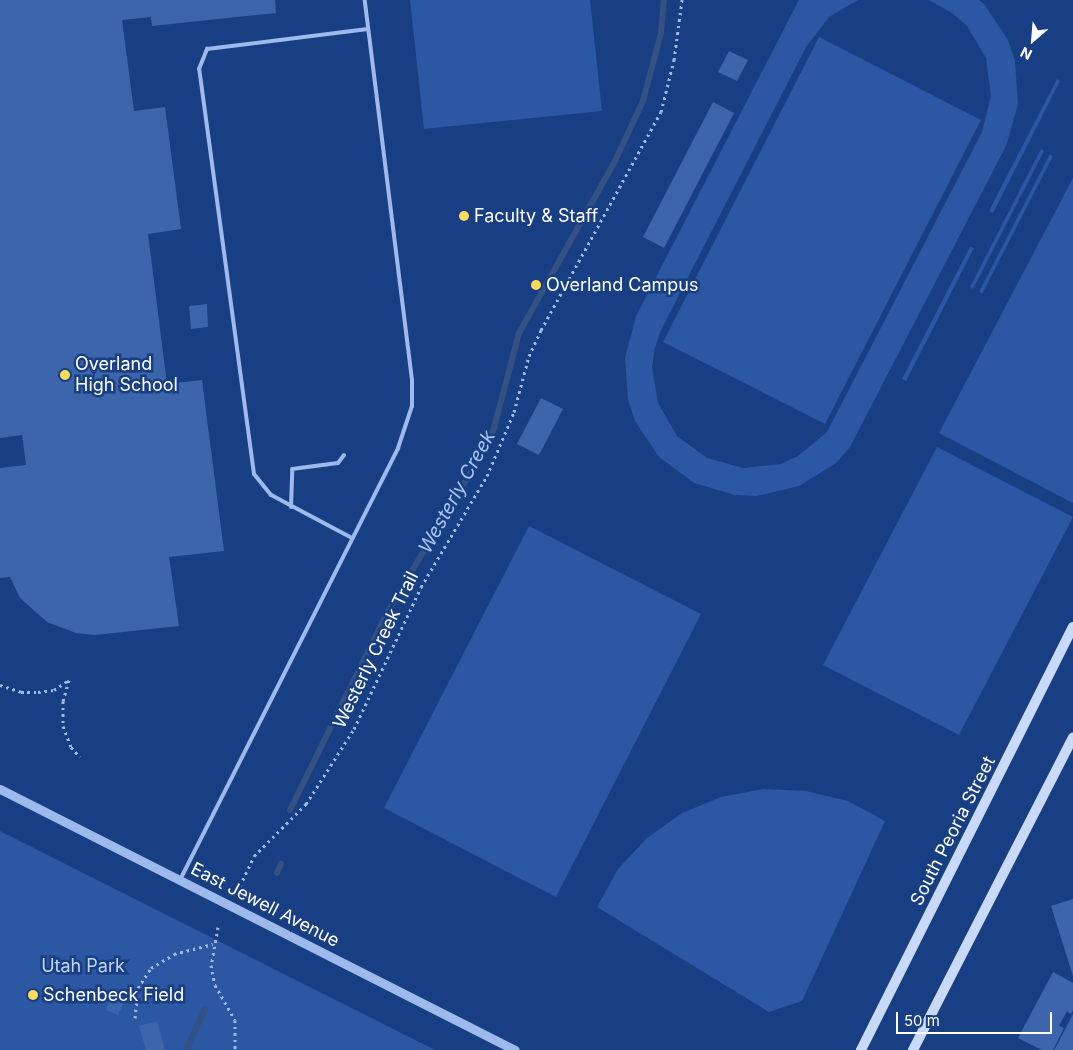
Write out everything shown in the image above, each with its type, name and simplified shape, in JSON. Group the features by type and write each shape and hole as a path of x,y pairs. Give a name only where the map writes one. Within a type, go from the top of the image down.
{"main road":[{"name":"South Peoria Street","path":"861,1050 1073,627"},
{"path":"913,1050 1073,738"}],"street":[{"name":"East Jewell Avenue","path":"0,788 515,1050"}],"lane":[{"path":"180,880 398,448 412,406 412,380 365,0"},
{"path":"352,538 290,507 271,495 254,474 199,69 207,49 368,28"},
{"path":"290,507 292,469 338,463 344,455"}],"path":[{"name":"Westerly Creek Trail","path":"240,886 254,856 306,804 354,729 421,587 486,476 514,412 529,356 541,330 661,112 674,60 682,0"},
{"path":"0,685 15,691 38,692 54,690 69,680 63,701 63,726 71,747 80,757"},
{"path":"218,927 213,944 211,964 214,985 235,1020 235,1050"},
{"path":"135,1018 138,988 151,968 174,954 213,944"}],"green space":[{"path":"410,0 590,0 602,111 424,129"},
{"path":"799,0 858,0 829,17 806,47 661,330 655,348 652,367 658,403 677,436 707,458 743,468 781,464 798,456 827,432 982,132 991,96 986,58 967,26 952,13 929,0 979,0 984,4 1008,40 1015,61 1018,104 1006,146 850,447 836,463 799,486 757,496 735,495 694,483 659,457 635,421 628,400 625,358 636,316"},
{"path":"819,37 981,120 825,424 663,342"},
{"path":"1057,79 1060,81 993,213 989,211"},
{"path":"1041,149 1044,151 973,289 970,287"},
{"path":"1050,154 1053,156 982,294 979,292"},
{"path":"1073,178 1073,503 939,433"},
{"path":"970,247 974,248 906,381 902,379"},
{"path":"937,447 1073,517 959,735 823,665"},
{"path":"529,526 701,614 556,897 384,808"},
{"path":"763,789 806,791 848,801 885,821 802,1001 769,1012 597,907 618,869 647,838 682,813 721,797"},
{"name":"Utah Park","path":"0,831 435,1050 0,1050"}],"building":[{"path":"0,0 275,0 276,13 152,26 151,17 122,20 134,111 165,107 181,229 148,234 167,384 202,380 224,551 169,557 179,626 95,635 76,633 47,622 20,598 10,577 0,578 0,468 26,465 22,435 0,438"},
{"path":"729,51 748,60 737,81 718,72"},
{"path":"713,102 734,113 664,248 643,237"},
{"path":"207,304 208,327 191,329 189,306"},
{"path":"541,398 563,409 539,455 517,444"},
{"path":"1073,899 1073,976 1051,906"},
{"path":"1053,972 1073,983 1073,1010 1071,1014 1067,1011 1059,1026 1064,1028 1053,1050 1042,1050 1018,1038"},
{"path":"111,997 124,1002 118,1015 106,1010"},
{"path":"1073,1014 1073,1050 1054,1050 1057,1045"},
{"path":"157,1021 165,1050 146,1050 139,1026"}],"waterway":[{"name":"Westerly Creek","path":"290,810 387,613 478,460 494,428 519,333 615,161 643,101 661,33 664,0"},
{"name":"Westerly Creek","path":"277,873 281,864"},
{"name":"Westerly Creek","path":"186,1050 205,1009"}],"place":[{"name":"Faculty & Staff","path":"464,216"},
{"name":"Overland Campus","path":"536,285"},
{"name":"Overland High School","path":"65,375"},
{"name":"Schenbeck Field","path":"33,995"}]}
